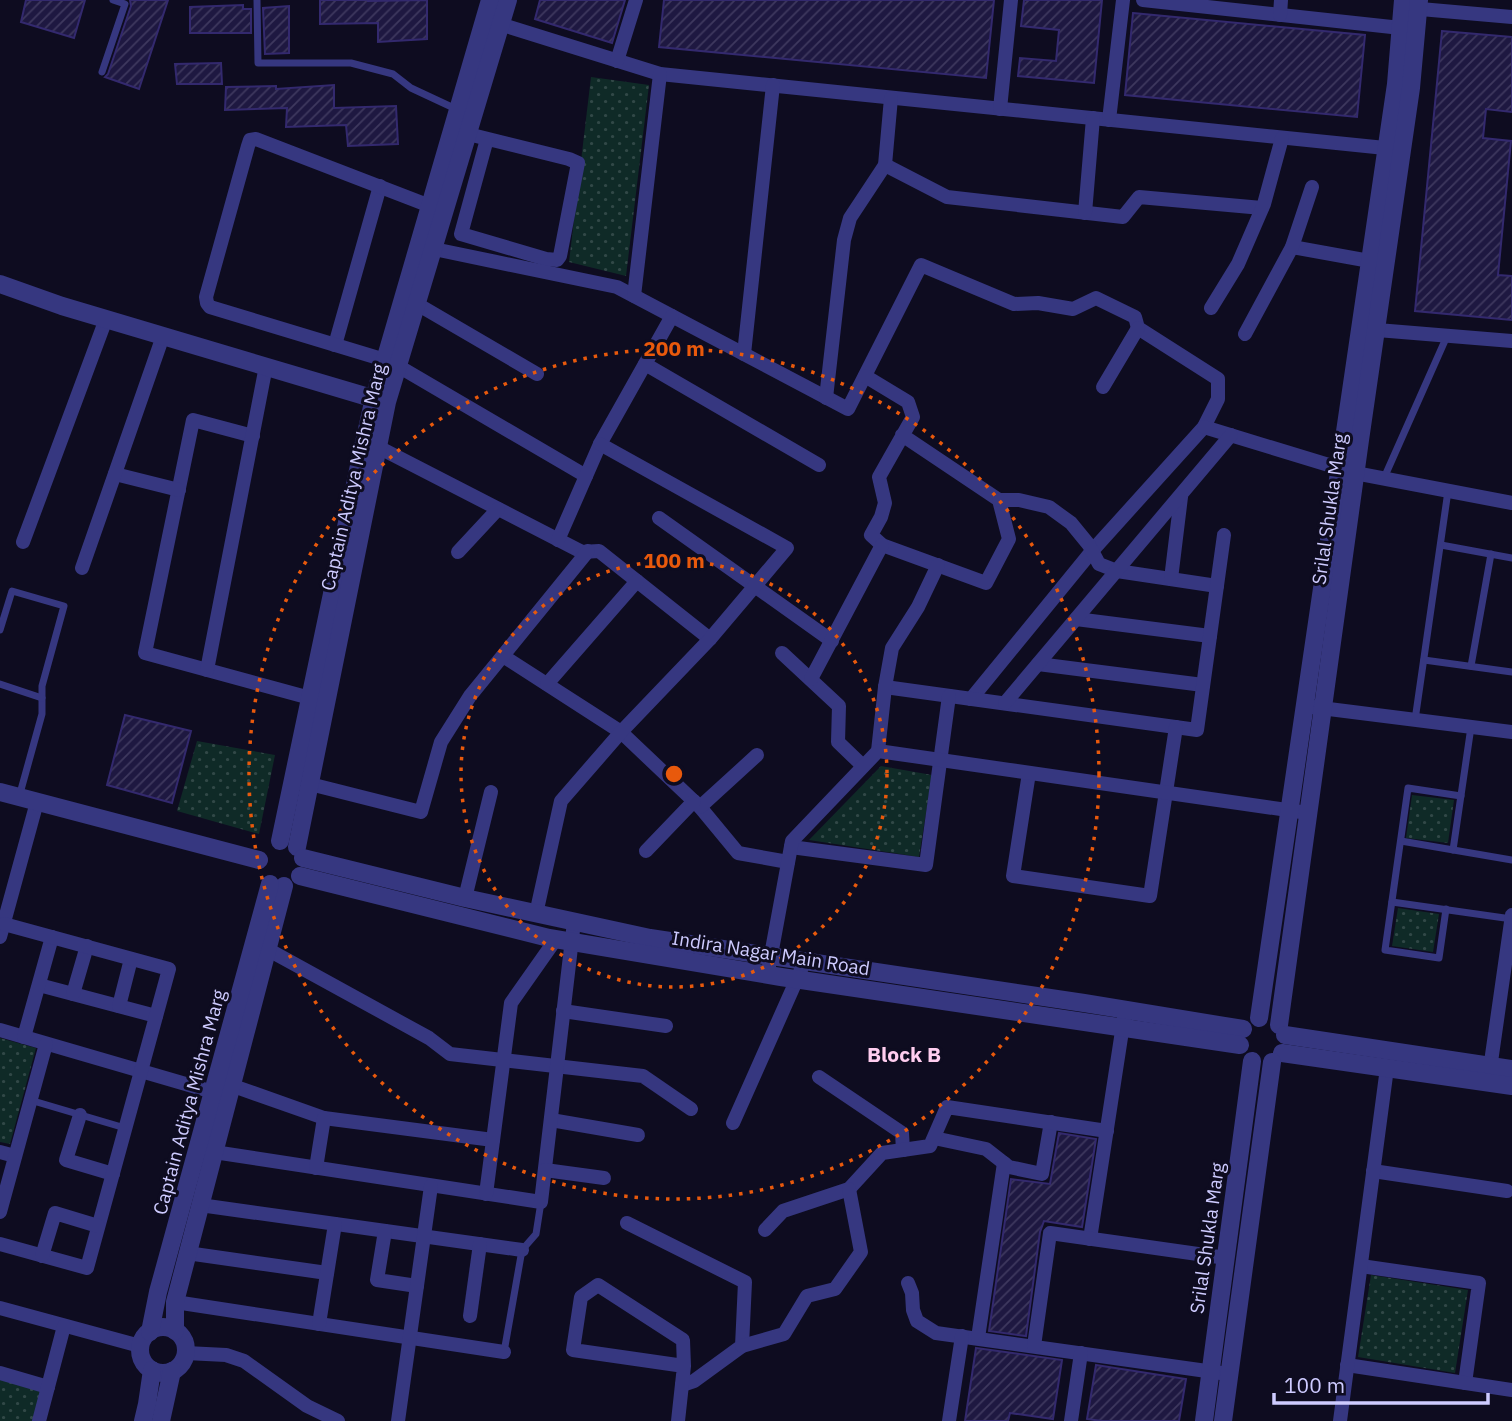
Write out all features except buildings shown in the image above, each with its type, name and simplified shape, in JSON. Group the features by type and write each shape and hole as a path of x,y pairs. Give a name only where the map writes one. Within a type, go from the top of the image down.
{"street":[{"name":"Captain Aditya Mishra Marg","path":"392,363 417,304 468,134 493,22 491,0"},
{"name":"Captain Aditya Mishra Marg","path":"295,856 310,698 381,400 430,206 458,109 493,22 508,0"},
{"path":"617,61 636,0"},
{"path":"1000,109 1011,0"},
{"path":"1109,120 1123,0"},
{"path":"1143,0 1280,7 1409,29"},
{"path":"1411,4 1512,18"},
{"name":"Srilal Shukla Marg","path":"1223,1421 1279,1044 1308,813 1314,707 1394,149 1396,84 1409,29 1411,4"},
{"path":"493,22 660,74 1394,149"},
{"path":"634,296 660,74"},
{"path":"744,354 773,85"},
{"path":"826,398 844,240 850,218 885,164 891,98"},
{"path":"1085,213 1093,118"},
{"path":"468,134 569,159 578,163 560,257 557,260 461,234 487,139"},
{"path":"1211,308 1238,264 1262,208 1282,138"},
{"path":"430,206 256,139 250,140 206,296 207,303 210,307 392,363 586,476"},
{"path":"885,164 947,197 1123,217 1139,197 1262,208"},
{"path":"335,345 380,186"},
{"path":"1245,334 1292,247 1312,187"},
{"path":"1292,247 1378,262"},
{"path":"433,249 617,287 848,409 921,265 1014,304 1038,303 1073,309 1096,298 1135,317 1138,328 1218,379 1217,399 1204,427 1092,551 971,699"},
{"path":"0,284 62,306 381,400"},
{"path":"417,304 537,374"},
{"path":"558,540 600,444 672,316"},
{"path":"23,542 106,319"},
{"path":"1103,387 1138,328"},
{"path":"1368,329 1512,341"},
{"path":"82,568 163,336"},
{"path":"645,364 819,466"},
{"path":"208,670 266,366"},
{"path":"865,376 908,402 913,417 879,477 885,503 872,535 882,545 986,583 1009,539 999,500"},
{"name":"Captain Aditya Mishra Marg","path":"295,856 378,447 381,400"},
{"path":"253,436 193,420 145,653 310,698"},
{"path":"1204,427 1347,471 1512,503"},
{"path":"902,435 999,500 1018,500 1049,507 1070,523 1099,564 1117,571 1217,586"},
{"path":"1005,703 1231,435"},
{"path":"536,914 561,801 621,732 710,639 787,548 600,444"},
{"path":"378,447 582,552 599,551 710,639"},
{"path":"114,474 178,490"},
{"path":"1171,579 1181,495"},
{"path":"458,552 498,509"},
{"path":"659,518 832,640"},
{"path":"885,687 1197,730 1224,535"},
{"path":"811,679 882,545"},
{"path":"310,783 421,812 441,742 470,696 588,551"},
{"path":"768,975 792,841 878,751 892,648 918,607 938,565"},
{"path":"547,684 637,581"},
{"path":"1076,619 1210,636"},
{"path":"782,653 839,706 838,742 863,766"},
{"path":"503,656 621,732 697,804 738,853 788,862"},
{"path":"1038,664 1203,685"},
{"path":"791,847 926,865 949,696"},
{"path":"1314,707 1512,732"},
{"name":"Srilal Shukla Marg","path":"1259,1018 1289,810 1314,707"},
{"path":"1029,773 1013,876 1150,896 1176,727"},
{"path":"878,751 1308,813"},
{"path":"646,851 697,804 757,755"},
{"path":"0,792 259,860"},
{"path":"465,898 491,792"},
{"path":"0,1244 87,1268 169,969 52,937 2,931 37,802"},
{"path":"268,845 295,856 295,882 277,885 262,877 259,860 261,852 268,845"},
{"name":"Indira Nagar Main Road","path":"295,856 465,898 650,938 806,961 1124,1019 1242,1037"},
{"name":"Indira Nagar Main Road","path":"295,856 564,940 796,979 1124,1019"},
{"name":"Captain Aditya Mishra Marg","path":"145,1339 267,949 277,885"},
{"name":"Captain Aditya Mishra Marg","path":"175,1331 174,1302 214,1152 222,1088 277,885"},
{"path":"1489,1074 1512,917"},
{"path":"486,1194 511,1003 564,940 574,922"},
{"path":"24,1037 52,937"},
{"path":"214,1152 541,1202 564,1011 564,940"},
{"path":"73,994 87,946"},
{"path":"267,949 429,1038 450,1054 643,1076 691,1109"},
{"path":"119,1006 131,959"},
{"path":"733,1123 806,961"},
{"path":"39,985 156,1016"},
{"path":"564,1011 666,1026"},
{"path":"1267,1018 1279,1044 1262,1063 1244,1054 1242,1037 1250,1022 1267,1018"},
{"path":"1090,1239 1124,1019"},
{"path":"0,1030 141,1071 222,1088 324,1118 493,1140"},
{"path":"1,1204 46,1044"},
{"path":"1279,1044 1387,1068 1489,1074 1512,1069"},
{"path":"1279,1044 1489,1074 1512,1086"},
{"name":"Srilal Shukla Marg","path":"1204,1421 1252,1060"},
{"path":"1340,1421 1387,1068"},
{"path":"819,1077 902,1133 903,1150"},
{"path":"765,1230 783,1211 849,1189 882,1153 930,1146 947,1107 1107,1130"},
{"path":"80,1115 66,1160 113,1174"},
{"path":"316,1168 324,1118"},
{"path":"551,1120 638,1135"},
{"path":"934,1138 986,1149 1009,1167 1042,1174 1051,1122"},
{"path":"0,1152 15,1156"},
{"path":"978,1338 1004,1163"},
{"path":"545,1170 604,1178"},
{"path":"1373,1171 1507,1191"},
{"path":"398,1421 431,1186"},
{"path":"682,1385 694,1381 742,1346 784,1334 807,1296 835,1289 860,1252 849,1189"},
{"path":"200,1205 522,1250"},
{"path":"42,1256 54,1213 99,1226"},
{"path":"627,1223 745,1282 742,1346"},
{"path":"319,1324 335,1224"},
{"path":"385,1231 377,1280 417,1286"},
{"path":"1034,1346 1050,1233 1226,1258"},
{"path":"470,1317 480,1244"},
{"path":"187,1253 327,1273"},
{"path":"1361,1266 1479,1283 1465,1383"},
{"path":"908,1283 917,1321 936,1333 1230,1374"},
{"path":"678,1421 684,1366 683,1340 598,1285 581,1297 573,1350 684,1366"},
{"path":"174,1302 504,1352"},
{"path":"0,1308 64,1326 145,1339"},
{"path":"39,1421 64,1326"},
{"path":"159,1328 175,1331 185,1345 186,1353 182,1363 176,1369 162,1373 147,1367 141,1358 145,1339 159,1328"},
{"path":"949,1421 962,1336"},
{"path":"186,1353 226,1355 244,1362 307,1406 338,1421"},
{"path":"1071,1421 1081,1353"},
{"path":"1347,1366 1512,1390"},
{"path":"143,1421 152,1370"},
{"path":"161,1421 172,1371"},
{"path":"0,1373 48,1387"}],"lane":[{"path":"102,72 125,4 113,0"},
{"path":"257,0 258,63 351,63 393,74 411,88 458,109"},
{"path":"1383,479 1447,335"},
{"path":"1415,720 1448,491"},
{"path":"1441,545 1512,558"},
{"path":"1472,666 1491,554"},
{"path":"0,631 12,591 64,606 42,685 42,713 19,797"},
{"path":"1424,660 1512,672"},
{"path":"0,684 42,698"},
{"path":"1453,850 1471,727"},
{"path":"1446,909 1438,958 1385,950 1408,788 1461,796"},
{"path":"1401,841 1512,860"},
{"path":"1392,902 1512,917"},
{"path":"30,1100 125,1128"},
{"path":"504,1352 522,1250 536,1234 541,1202"}],"green space":[{"path":"591,77 649,85 626,276 569,262"},
{"path":"197,741 275,755 259,834 177,811"},
{"path":"881,766 932,775 919,857 809,840"},
{"path":"1412,795 1454,800 1448,843 1406,838"},
{"path":"1398,908 1439,914 1433,952 1392,946"},
{"path":"0,1038 36,1048 10,1144 0,1142"},
{"path":"1371,1275 1468,1290 1455,1373 1358,1357"},
{"path":"0,1379 42,1390 33,1421 0,1421"}],"district":[{"name":"Block B","path":"904,1055"}]}
